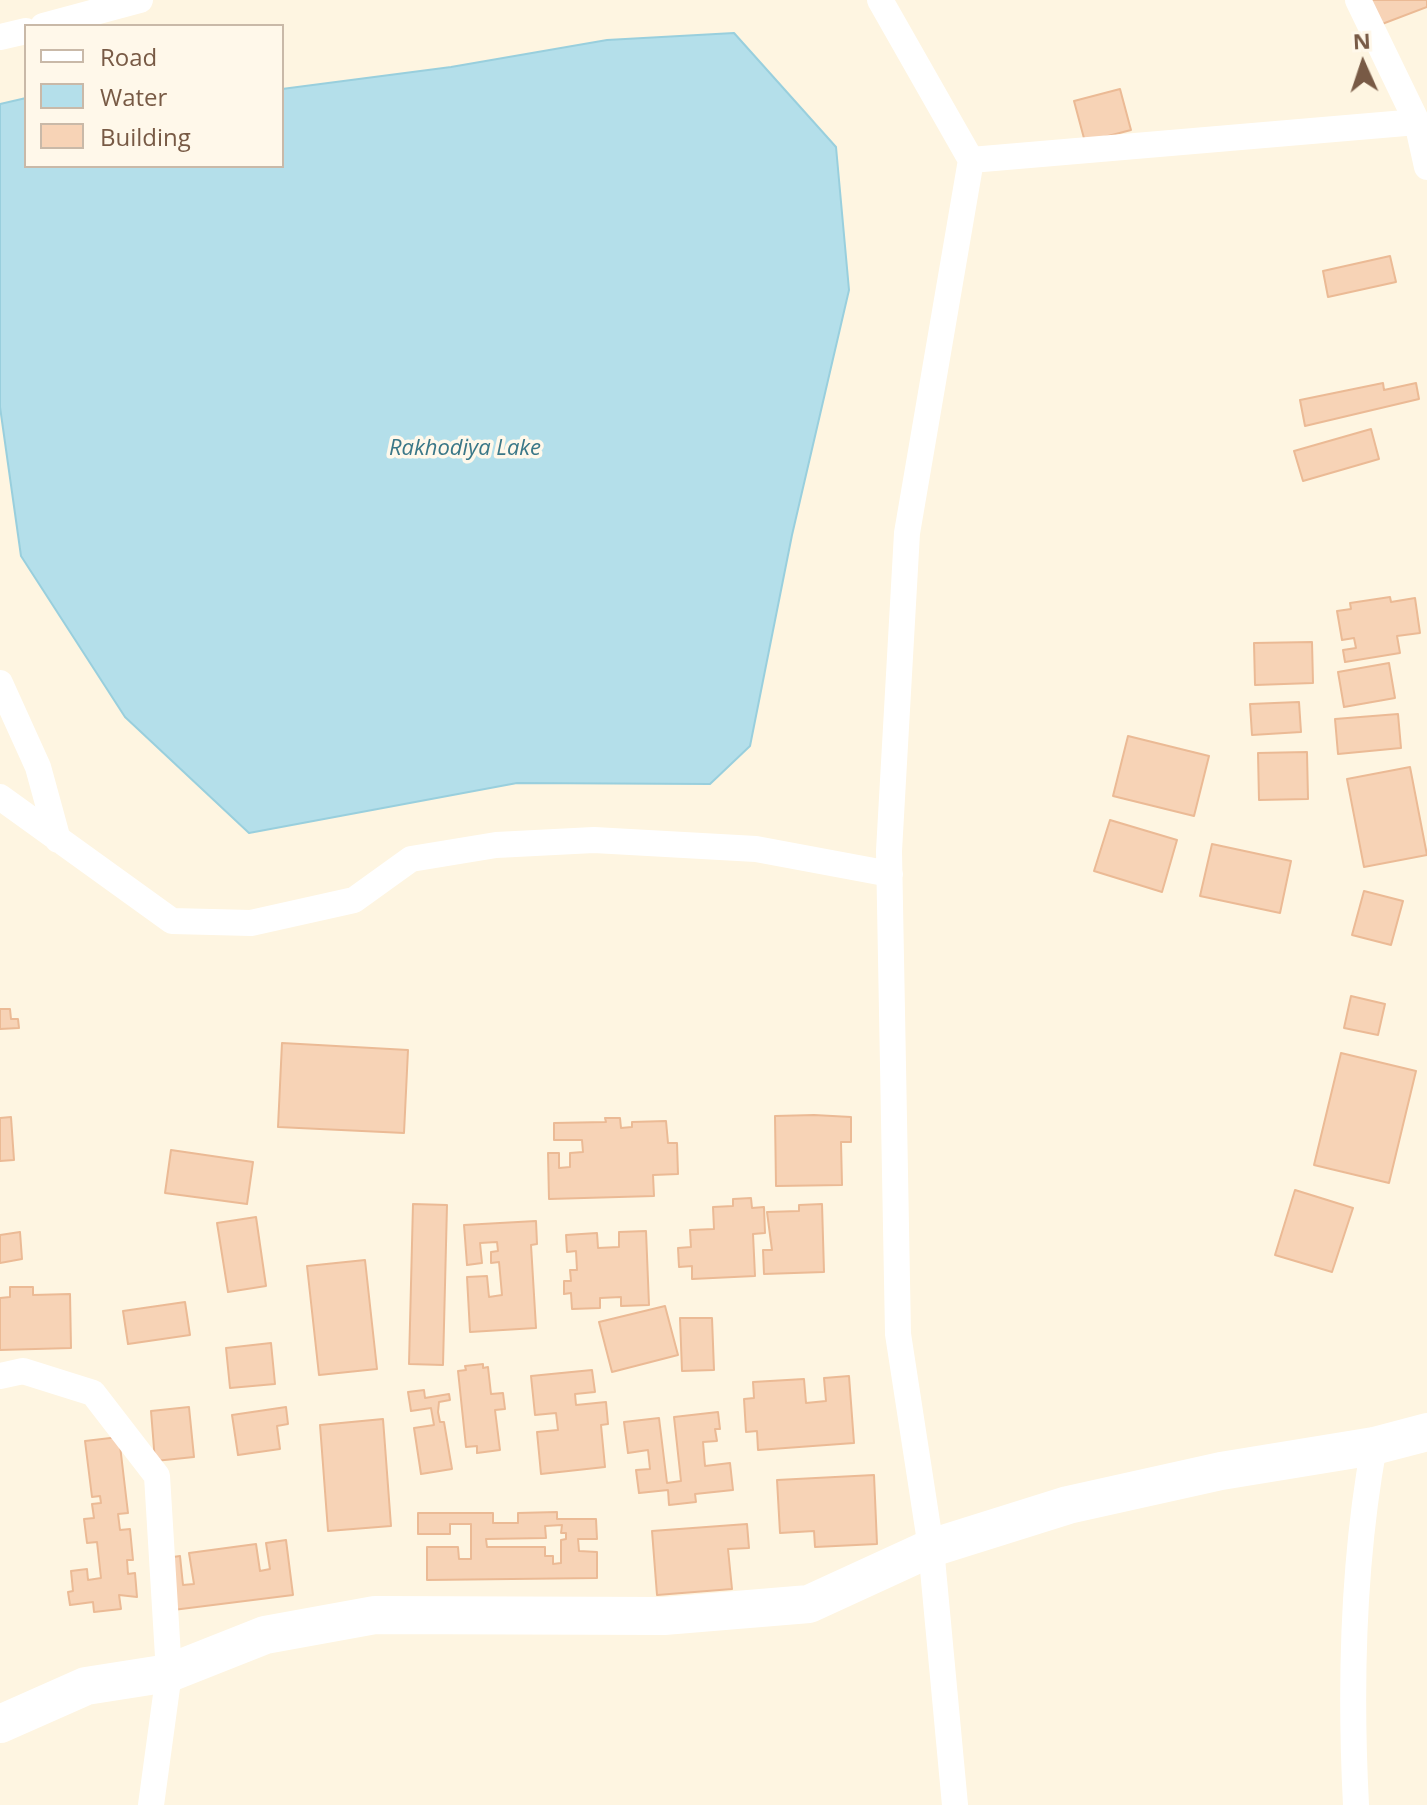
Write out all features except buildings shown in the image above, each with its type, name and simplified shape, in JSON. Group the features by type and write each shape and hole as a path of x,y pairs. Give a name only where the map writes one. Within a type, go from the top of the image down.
{"street":[{"path":"50,24 140,0"},
{"path":"880,0 971,160 907,533 890,874 898,1334 931,1548 955,1805"},
{"path":"1358,0 1417,122 1427,167"},
{"path":"0,37 24,31"},
{"path":"971,160 1417,122"},
{"path":"0,683 38,767 58,840"},
{"path":"0,797 172,921 251,923 354,900 411,859 496,845 594,840 756,849 890,874"},
{"path":"0,1376 23,1371 93,1393 157,1476 169,1673 151,1805"},
{"path":"0,1724 86,1686 169,1673 265,1635 375,1615 664,1616 809,1604 931,1548 1083,1502 1221,1471 1374,1446 1427,1432"},
{"path":"1356,1805 1351,1724 1365,1495 1374,1446"}],"water":[{"name":"Rakhodiya Lake","path":"734,33 836,147 849,290 792,535 750,746 710,784 517,783 249,833 125,717 21,556 0,407 0,104 24,98 24,168 284,168 284,89 451,67 607,40"}]}
